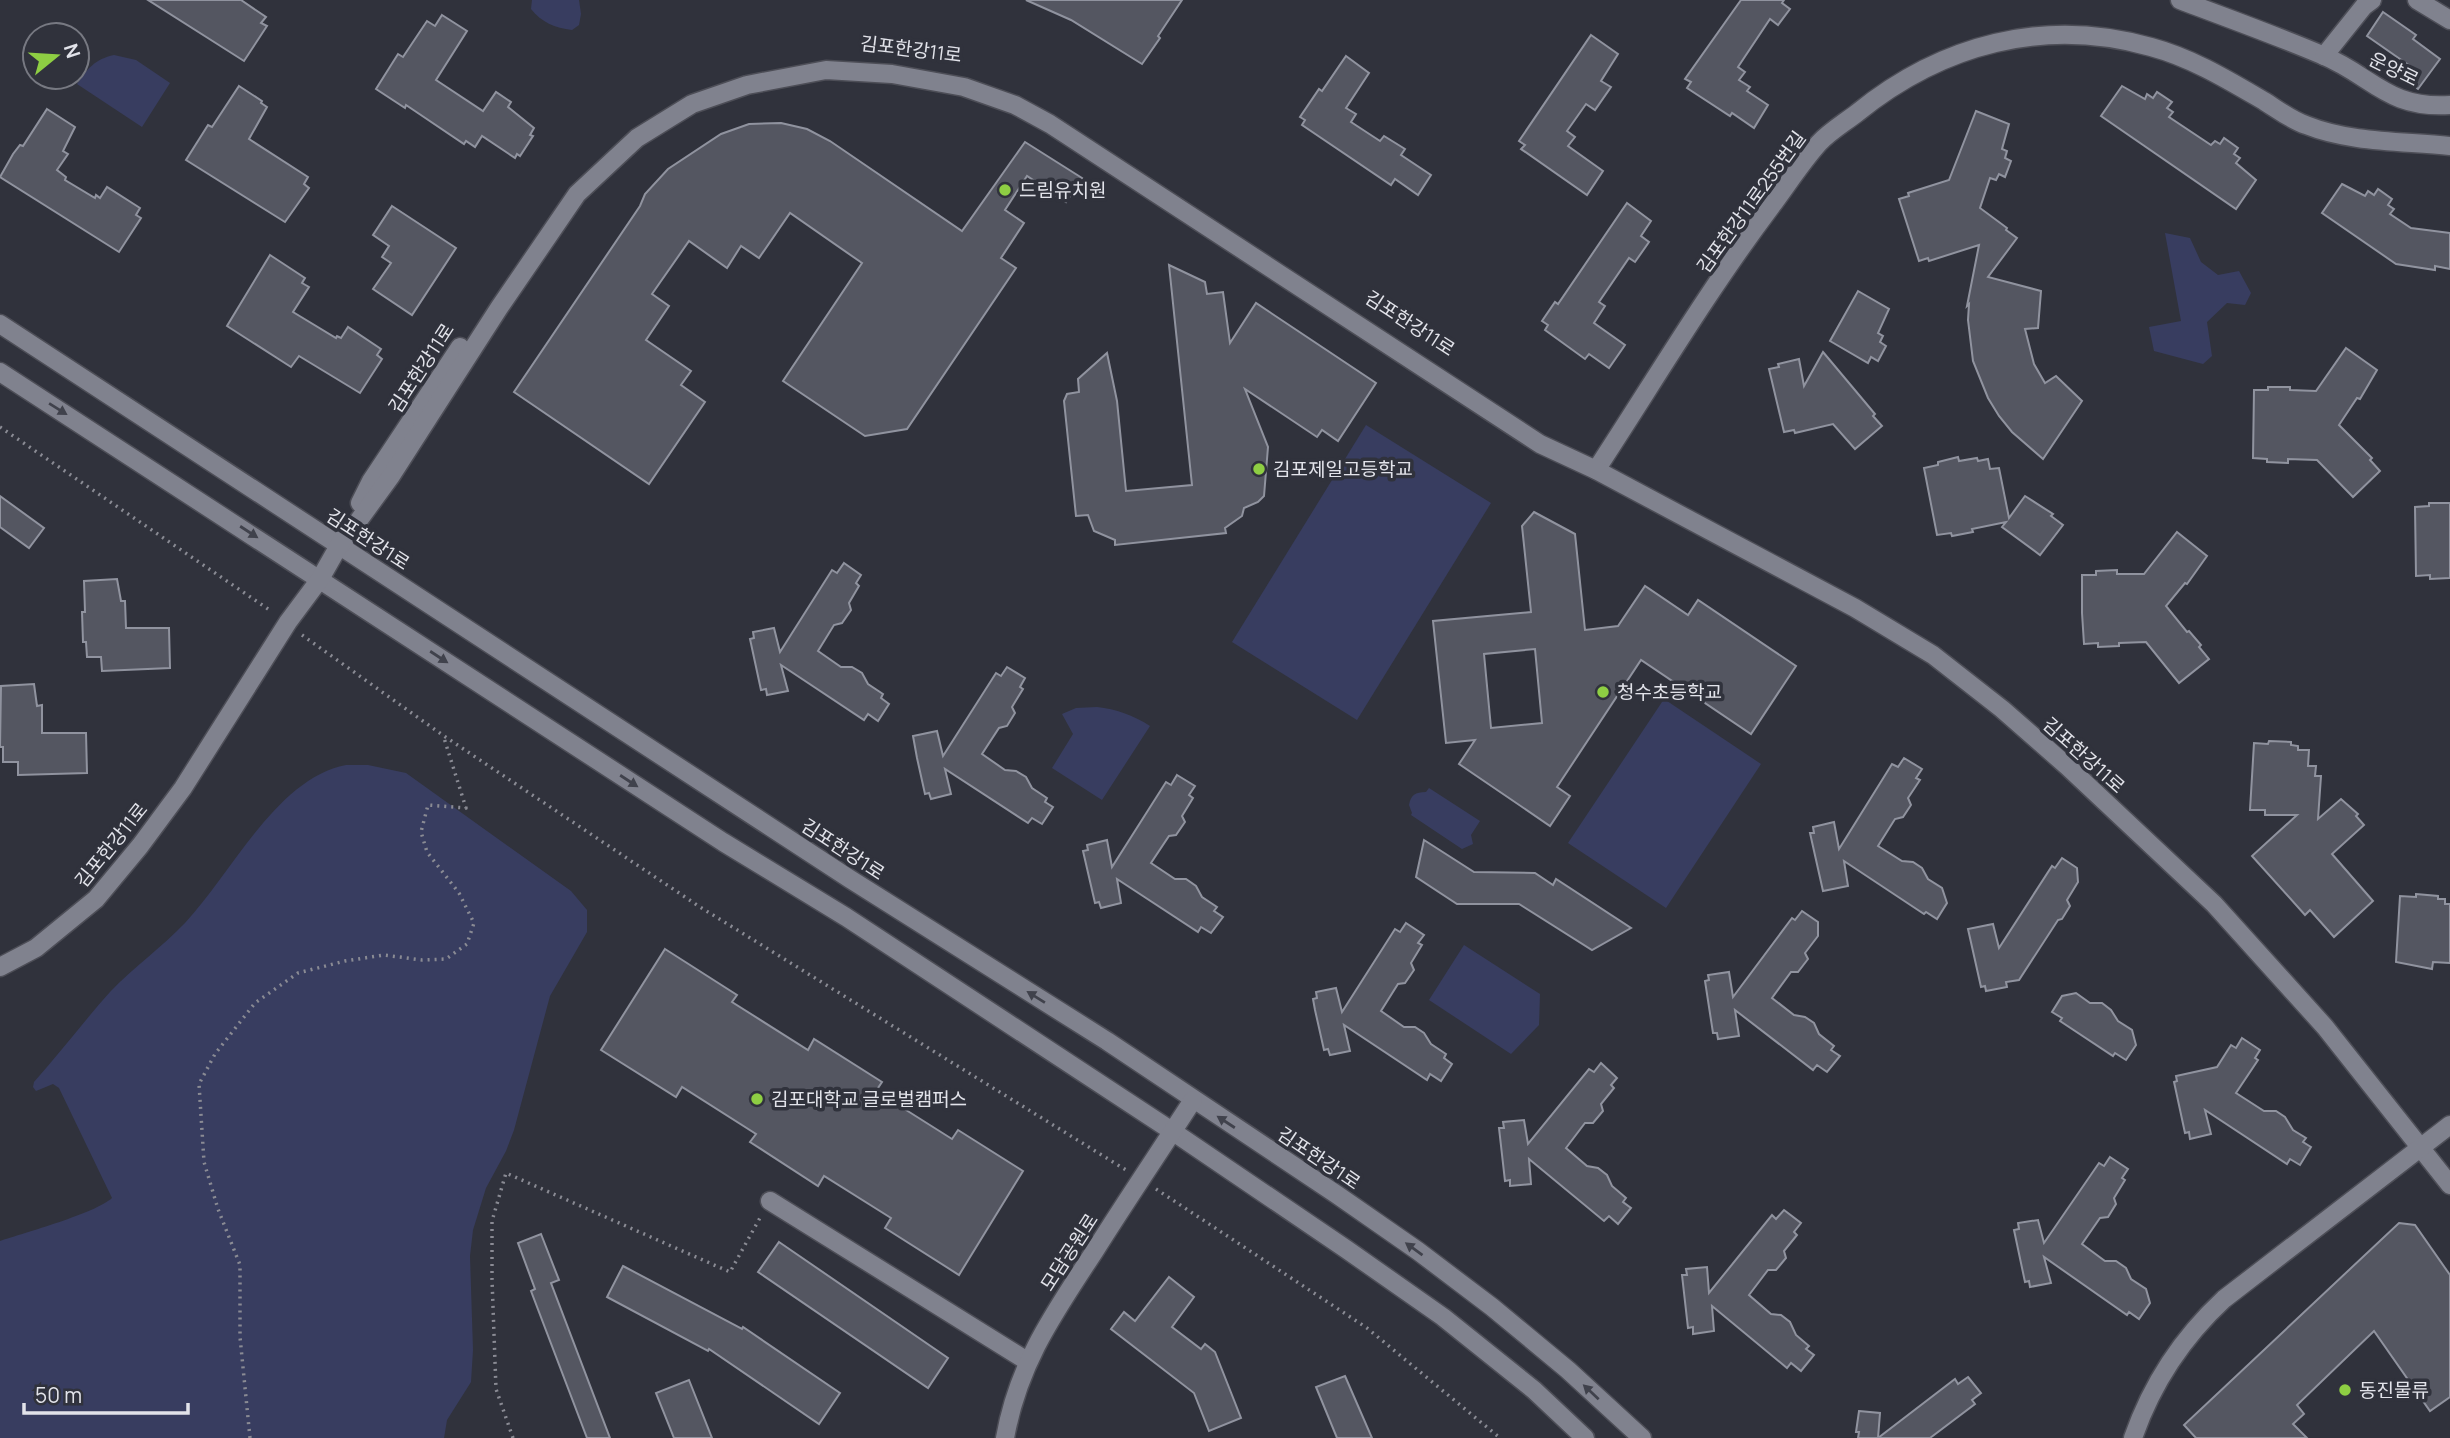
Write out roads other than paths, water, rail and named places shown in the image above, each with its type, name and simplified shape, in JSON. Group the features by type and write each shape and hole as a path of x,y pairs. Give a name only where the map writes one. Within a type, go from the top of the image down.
{"street":[{"name":"운양로","path":"2180,0 2324,56 2408,103 2450,105"},
{"path":"2324,56 2364,6 2372,0"},
{"path":"2417,0 2447,11"},
{"name":"김포한강11로255번길","path":"1596,471 1741,248 1819,142 1876,97 1939,60 1981,46 2025,36 2106,39 2150,47 2194,62 2303,124 2339,136 2450,146"},
{"name":"김포한강11로","path":"0,967 36,948 96,899 140,846 183,788 288,622 391,477 499,308 577,194 605,165 637,138 692,104 747,85 826,71 892,74 964,87 1015,105 1050,124 1135,177 1540,444 1855,608 1934,655 2002,709 2067,766 2214,904 2325,1027 2450,1185"},
{"name":"김포한강1로","path":"0,324 850,879 1107,1041 1336,1194 1492,1307 1568,1370 1642,1438"},
{"path":"0,372 723,842 846,917 1172,1131 1443,1317 1534,1390 1585,1438"},
{"name":"모담공원로","path":"1005,1438 1027,1361 1056,1311 1193,1100"},
{"path":"2133,1438 2162,1372 2200,1321 2224,1299 2450,1125"},
{"path":"770,1200 1027,1361"}],"place":[{"name":"드림유치원","path":"1005,190"},
{"name":"김포제일고등학교","path":"1259,469"},
{"name":"청수초등학교","path":"1603,692"},
{"name":"김포대학교 글로벌캠퍼스","path":"757,1099"},
{"name":"동진물류","path":"2345,1390"}]}
